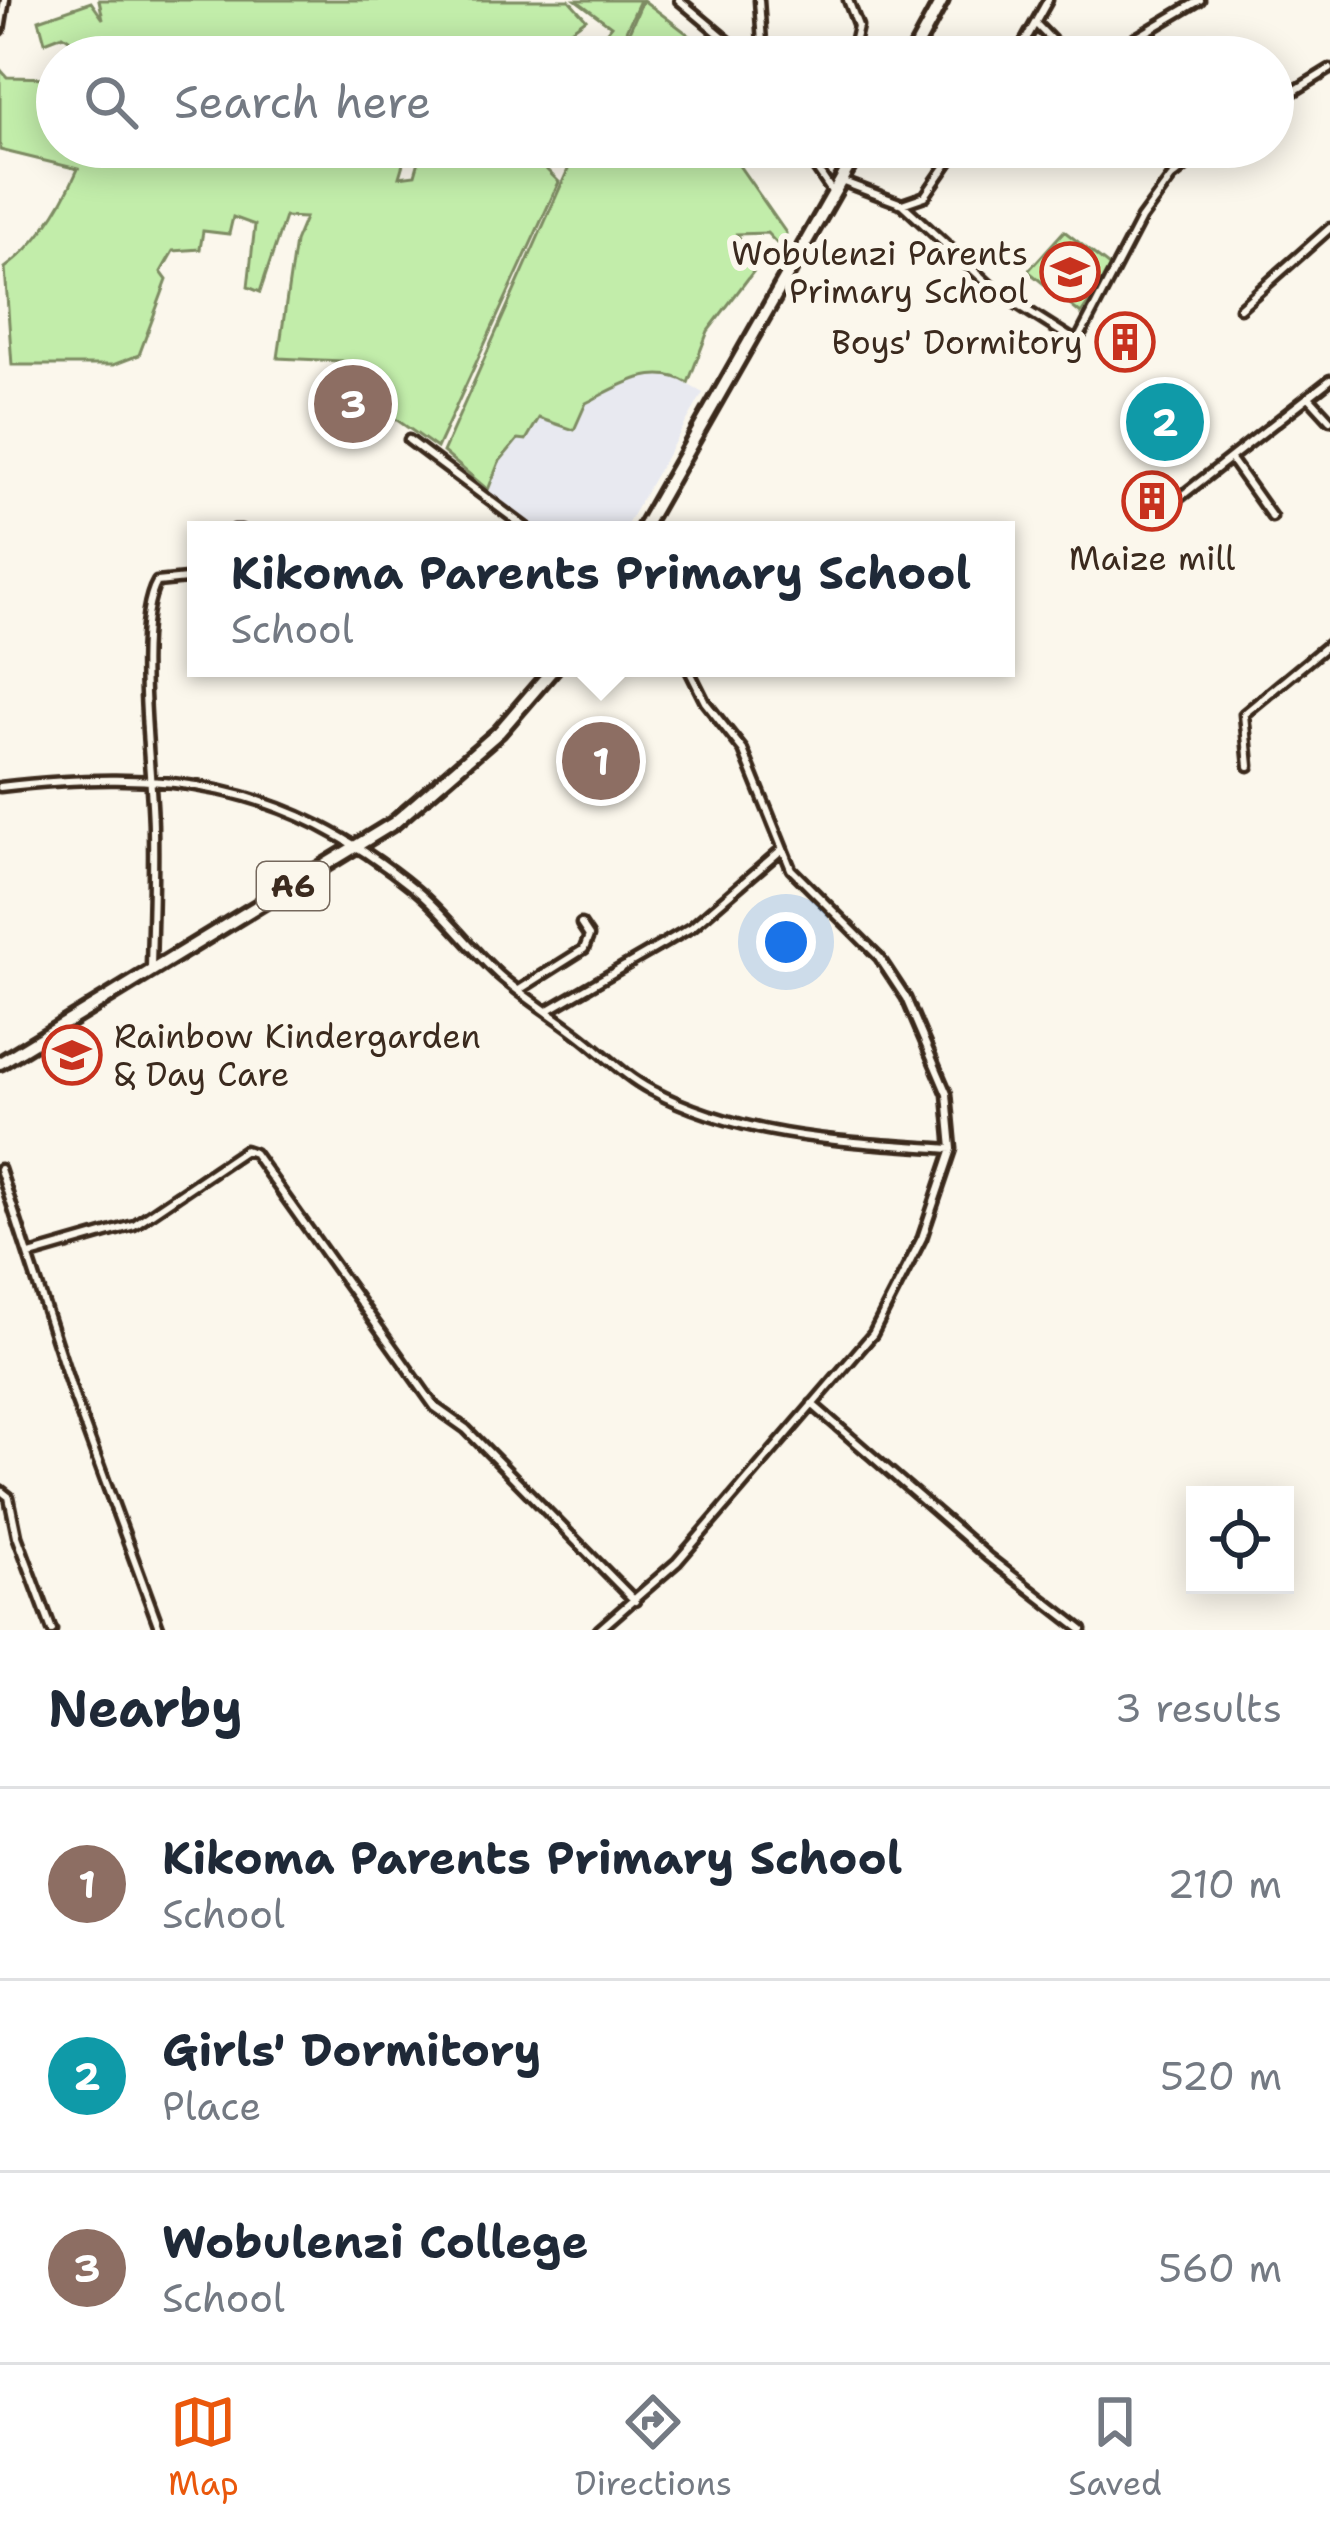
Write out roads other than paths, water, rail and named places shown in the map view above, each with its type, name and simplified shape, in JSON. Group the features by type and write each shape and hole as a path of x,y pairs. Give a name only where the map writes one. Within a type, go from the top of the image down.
{"main road":[{"path":"922,36 942,0"},
{"path":"647,521 848,168"},
{"name":"A6","path":"0,1063 355,849 453,776 515,716 547,677"}],"street":[{"path":"0,30 5,0"},
{"path":"679,0 722,36"},
{"path":"759,0 762,36"},
{"path":"848,0 857,26 855,36"},
{"path":"1029,36 1048,0"},
{"path":"1139,36 1200,0"},
{"path":"1036,24 1047,36"},
{"path":"1294,91 1330,70"},
{"path":"816,168 833,193"},
{"path":"902,204 925,196 944,168"},
{"path":"841,181 902,204 995,290 1077,342 1141,219 1182,168"},
{"path":"1240,308 1330,228"},
{"path":"1179,498 1233,461 1330,380"},
{"path":"1309,397 1330,420"},
{"path":"409,440 517,521"},
{"path":"1233,461 1272,517"},
{"path":"151,972 146,649 157,582 187,579"},
{"path":"1249,766 1244,713 1330,643"},
{"path":"599,1630 677,1562 873,1334 899,1291 952,1148 947,1094 931,1049 896,979 865,940 800,879 780,851 743,750 705,702 692,677"},
{"path":"0,788 150,777 255,796 355,849 418,892 518,990 653,1092 717,1116 849,1144 952,1148"},
{"path":"547,1011 692,927 780,851"},
{"path":"518,990 584,949 589,936 580,923"},
{"path":"31,1255 134,1225 245,1150 254,1153 435,1407 466,1429 634,1600"},
{"path":"0,1169 75,1400 160,1630"},
{"path":"812,1404 988,1557 1082,1630"},
{"path":"0,1490 9,1497 16,1536 52,1630"}],"place":[{"name":"Wobulenzi Parents Primary School","path":"1070,272"},
{"name":"Boys' Dormitory","path":"1125,342"},
{"name":"Wobulenzi College","path":"353,404"},
{"name":"Girls' Dormitory","path":"1165,422"},
{"name":"Maize mill","path":"1152,501"},
{"name":"Kikoma Parents Primary School","path":"601,761"},
{"name":"Rainbow Kindergarden & Day Care","path":"72,1055"}]}
